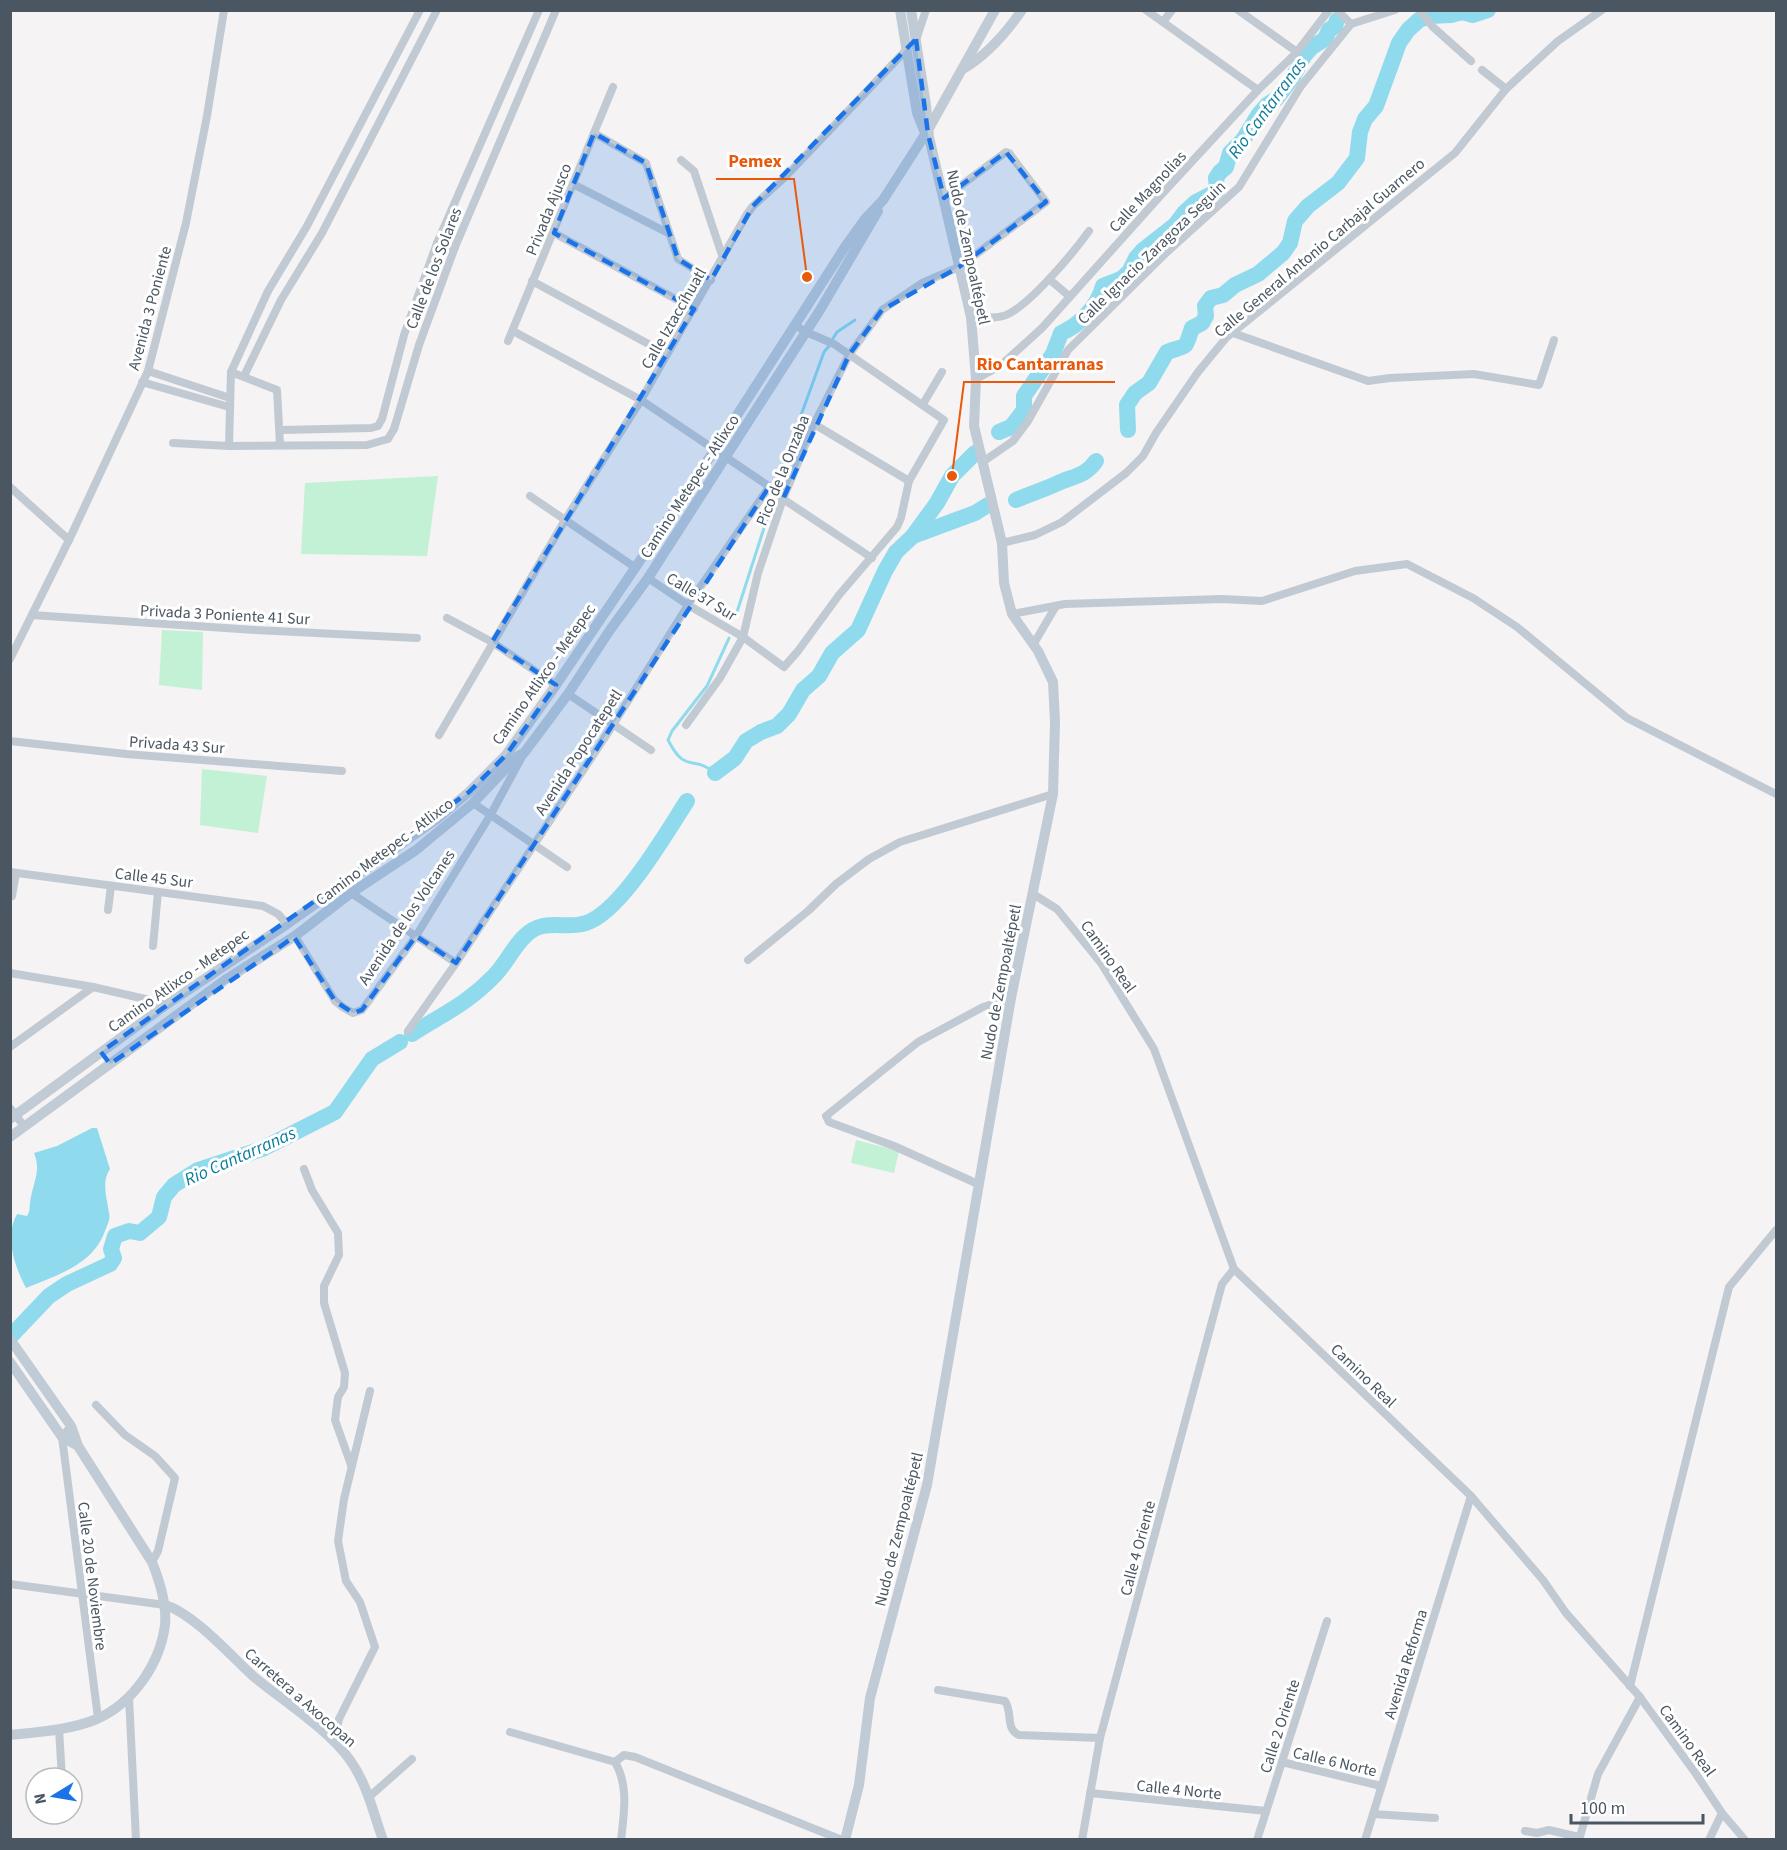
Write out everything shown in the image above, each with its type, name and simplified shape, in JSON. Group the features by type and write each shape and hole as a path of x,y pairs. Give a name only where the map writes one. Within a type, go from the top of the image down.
{"main road":[{"path":"900,10 917,113 927,133"},
{"path":"911,10 927,133"},
{"path":"927,133 995,10"},
{"path":"963,70 979,60 1010,28 1022,10"},
{"name":"Nudo de Zempoaltépetl","path":"843,1839 860,1785 870,1698 927,1485 1011,998 1053,794 1055,722 1053,682 1033,645 1012,614 1004,583 1002,543 974,426 976,379 971,316 927,133"},
{"name":"Camino Atlixco - Metepec","path":"12,1114 436,819 469,792 506,754 636,568 845,247 865,219 883,200 927,133"},
{"name":"Camino Metepec - Atlixco","path":"10,1137 225,980 296,939 351,893 416,850 473,803 518,756 525,753 648,578 806,332 883,200"},
{"path":"101,1052 110,1064"},
{"path":"10,1339 71,1426 78,1446 153,1562 165,1605 165,1625 158,1653 129,1697 98,1718 59,1729 10,1735"},
{"path":"12,1364 62,1437 78,1446"},
{"name":"Carretera a Axocopan","path":"165,1605 175,1608 188,1617 254,1677 334,1742 349,1758 364,1783 383,1839"}],"street":[{"name":"Avenida 3 Poniente","path":"10,658 69,540 148,371 186,223 207,116 224,10"},
{"path":"229,446 231,372 268,291 308,226 420,10"},
{"name":"Calle de los Solares","path":"280,430 378,426 382,419 404,335 437,243 539,10"},
{"name":"Calle de los Solares","path":"173,443 229,446 367,445 388,439 394,429 418,345 455,247 556,10"},
{"path":"916,39 926,10"},
{"path":"1146,10 1258,90"},
{"path":"1163,22 1172,10"},
{"path":"1238,10 1297,52"},
{"name":"Calle Magnolias","path":"976,379 1000,366 1042,328 1258,90 1297,52 1329,10"},
{"path":"1337,10 1351,24 1395,10"},
{"name":"Calle General Antonio Carbajal Guarnero","path":"1002,543 1035,535 1062,522 1126,473 1143,456 1198,372 1233,333 1455,153 1506,89 1558,41 1602,10"},
{"path":"244,376 281,300 322,233 433,12"},
{"path":"1422,13 1433,27 1471,61"},
{"name":"Calle Ignacio Zaragoza Seguin","path":"984,461 1013,441 1028,421 1068,350 1167,252 1239,186 1301,86 1351,24"},
{"name":"Calle Iztaccíhuatl","path":"439,735 565,520 641,400 753,206 785,177 916,39"},
{"path":"523,49 536,56"},
{"path":"1482,70 1506,89"},
{"name":"Privada Ajusco","path":"508,341 613,87"},
{"path":"594,133 646,163 678,260 711,280"},
{"name":"Pico de la Onzaba","path":"686,725 720,678 743,637 758,573 783,499 814,424 849,355 882,310 922,284 959,267 1046,202 1006,152 944,198"},
{"path":"681,160 694,171 723,258"},
{"path":"573,184 668,233"},
{"path":"308,226 322,233"},
{"path":"971,316 1002,317 1013,312 1049,279 1089,231"},
{"path":"554,233 694,309"},
{"path":"437,243 455,247"},
{"path":"1049,279 1069,296"},
{"path":"532,281 667,354"},
{"path":"513,331 641,400 872,558 897,527 909,481 944,420 828,340 795,326"},
{"path":"1233,333 1368,381 1474,374 1539,385 1554,340"},
{"path":"148,371 230,398"},
{"path":"231,372 277,390 280,445"},
{"path":"922,404 942,372"},
{"path":"142,381 230,407"},
{"path":"814,424 909,481"},
{"path":"10,487 69,540"},
{"name":"Avenida Popocatepetl","path":"408,1031 456,963 613,725 688,605 769,487"},
{"path":"530,496 636,568"},
{"name":"Calle 37 Sur","path":"648,578 688,605 743,637 784,667 839,595 872,558"},
{"path":"1012,614 1056,606 1222,599 1262,601 1355,571 1407,564 1473,598 1517,627 1627,718 1776,794"},
{"path":"1033,645 1056,606"},
{"name":"Privada 3 Poniente 41 Sur","path":"32,615 211,628 417,638"},
{"path":"447,618 492,642 556,685"},
{"path":"568,694 651,750"},
{"name":"Privada 43 Sur","path":"10,741 126,754 342,771"},
{"name":"Avenida de los Volcanes","path":"296,939 335,1001 353,1013 362,1010 416,936 491,814 525,753"},
{"path":"748,960 836,884 869,859 900,842 1053,794"},
{"path":"473,803 567,867"},
{"path":"12,896 13,872"},
{"name":"Calle 45 Sur","path":"13,872 263,906 278,914 287,924"},
{"path":"108,909 111,886"},
{"path":"153,946 158,892"},
{"path":"351,893 456,963"},
{"name":"Camino Real","path":"1033,894 1057,909 1101,963 1154,1049 1234,1269 1471,1496 1543,1580 1566,1613 1640,1697 1722,1813 1745,1839"},
{"path":"10,973 93,987 167,1004"},
{"path":"10,1047 93,987"},
{"path":"978,1184 894,1146 829,1122 826,1116 918,1042 983,1006 1011,998"},
{"path":"12,1114 24,1126"},
{"path":"304,1169 312,1190 338,1233 339,1255 324,1286 324,1303 345,1372 344,1386 338,1397 335,1420 351,1466"},
{"path":"1630,1686 1729,1287 1776,1230"},
{"name":"Calle 4 Oriente","path":"1082,1839 1100,1738 1222,1284 1234,1269"},
{"path":"334,1742 339,1719 375,1647 360,1602 346,1581 338,1541 351,1466 370,1390"},
{"path":"96,1405 125,1435 155,1456 175,1478 158,1551 153,1562"},
{"path":"62,1437 71,1426"},
{"name":"Calle 20 de Noviembre","path":"62,1437 98,1718"},
{"name":"Avenida Reforma","path":"1365,1839 1471,1496"},
{"path":"10,1584 165,1605"},
{"name":"Calle 2 Oriente","path":"1257,1839 1327,1622"},
{"path":"938,1690 1005,1701 1010,1710 1012,1730 1019,1735 1100,1738"},
{"path":"127,1839 136,1836 129,1697"},
{"path":"1525,1831 1537,1833 1549,1830 1579,1838 1598,1774 1640,1697"},
{"path":"59,1729 61,1766"},
{"path":"510,1732 615,1762 621,1772 625,1802 621,1839"},
{"path":"615,1762 624,1755 635,1758 843,1839"},
{"path":"369,1797 412,1759"},
{"name":"Calle 6 Norte","path":"1282,1762 1381,1786"},
{"name":"Calle 4 Norte","path":"1090,1793 1266,1811"},
{"path":"1709,1839 1722,1813"},
{"path":"1372,1814 1435,1818"}],"highlighted area":[{"path":"916,39 928,134 944,198 1006,152 1046,202 959,267 882,310 849,355 783,499 771,484 456,963 416,936 362,1010 353,1013 335,1001 294,937 110,1064 101,1052 469,792 506,755 556,685 492,642 694,309 554,233 594,133 646,163 678,259 711,280 753,206"}],"green space":[{"path":"438,476 427,556 301,554 305,483"},
{"path":"162,630 203,632 202,690 159,685"},
{"path":"202,769 267,776 258,833 200,825"},
{"path":"856,1140 899,1151 894,1173 851,1163"}],"water":[{"path":"92,1128 97,1128 110,1169 105,1185 109,1222 99,1243 83,1261 26,1288 12,1252 11,1232 17,1214 27,1216 29,1212 37,1170 34,1153 57,1146"}],"waterway":[{"name":"Rio Cantarranas","path":"1128,430 1127,405 1135,393 1149,383 1167,352 1185,346 1192,328 1202,323 1206,316 1205,306 1211,298 1223,295 1235,285 1258,274 1283,253 1290,243 1295,221 1308,206 1338,183 1357,158 1360,132 1365,119 1376,106 1399,43 1408,30 1419,20 1429,16 1462,12 1473,15 1488,10"},
{"name":"Rio Cantarranas","path":"999,432 1011,427 1024,410 1024,396 1053,354 1061,333 1075,325 1093,308 1103,286 1121,279 1129,272 1143,250 1175,225 1196,202 1217,191 1216,178 1226,167 1230,153 1243,140 1259,114 1276,99 1293,77 1304,56 1312,47 1325,39 1337,20"},
{"path":"832,340 837,332 855,320"},
{"path":"780,473 824,352 829,346"},
{"name":"Rio Cantarranas","path":"913,536 937,503 952,476 975,453"},
{"name":"Rio Cantarranas","path":"1016,500 1083,473 1096,461"},
{"path":"737,612 773,500"},
{"name":"Rio Cantarranas","path":"715,773 735,758 746,741 777,726 789,714 803,690 819,676 832,653 858,630 896,552 913,536 975,513 988,505"},
{"path":"715,773 701,765 685,761 674,751 668,740 672,731 707,686 729,638"},
{"name":"Rio Cantarranas","path":"412,1034 455,1008 484,986 521,940 532,930 547,925 578,925 600,916 614,904 642,870 687,801"},
{"name":"Rio Cantarranas","path":"10,1337 49,1296 67,1284 110,1264 114,1258 111,1249 115,1236 129,1231 140,1233 159,1217 164,1197 174,1185 198,1170 262,1149 335,1112 372,1059 400,1042"}],"place":[{"name":"Pemex","path":"807,277"},
{"name":"Rio Cantarranas","path":"952,476"}]}
